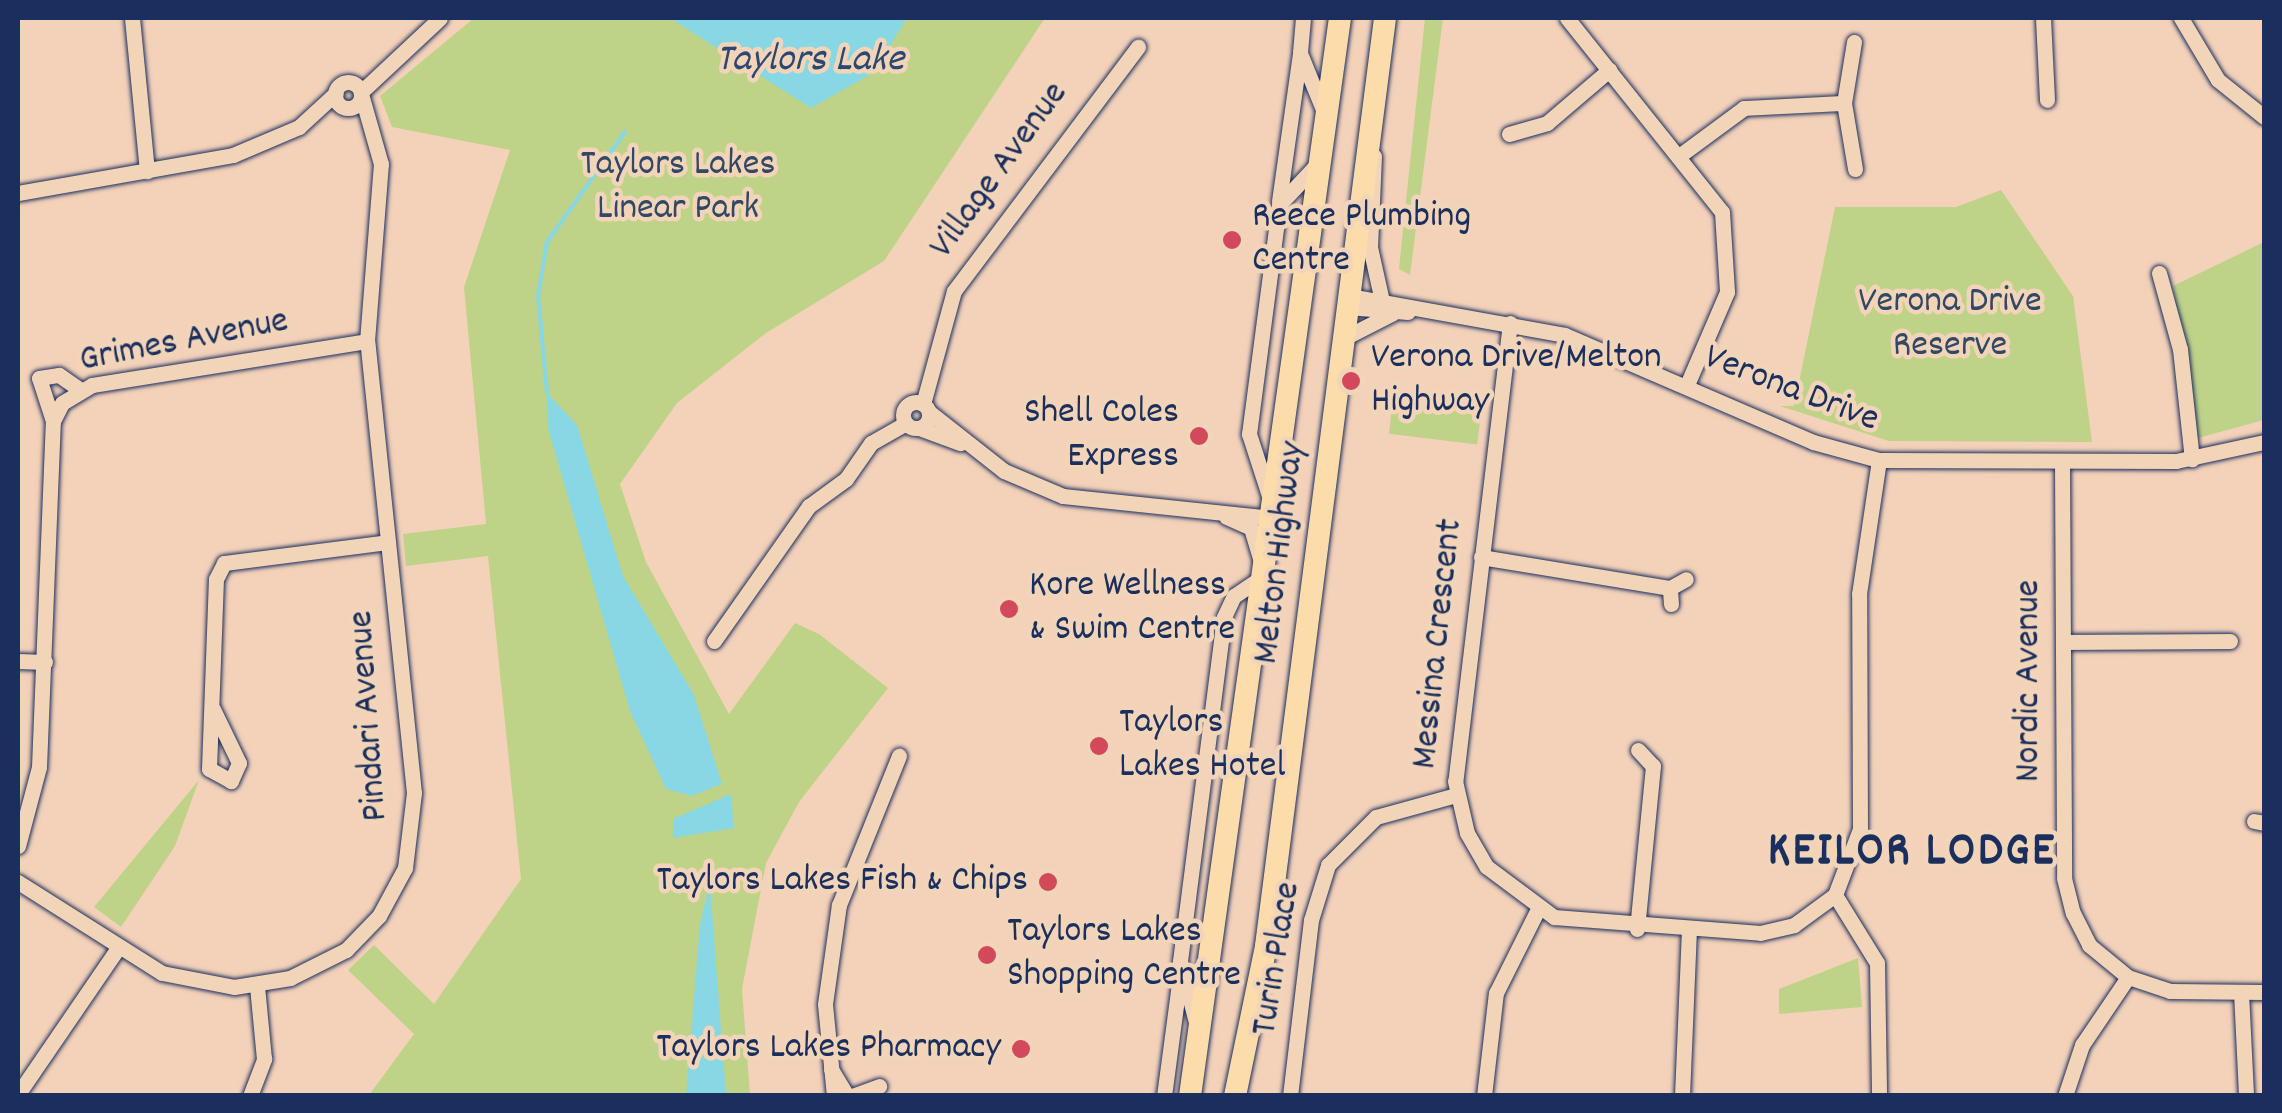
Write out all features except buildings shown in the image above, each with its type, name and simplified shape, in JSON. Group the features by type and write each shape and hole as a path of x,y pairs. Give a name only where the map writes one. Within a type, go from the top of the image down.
{"highway":[{"name":"Melton Highway","path":"1190,1096 1305,294 1340,18"},
{"name":"Melton Highway","path":"1236,1096 1266,946 1385,18"},
{"path":"1305,294 1348,302"}],"street":[{"path":"132,18 147,171"},
{"path":"18,193 232,154 298,126 344,98 440,18"},
{"path":"913,425 960,443 1063,496 1226,517 1273,513 1249,434 1303,18"},
{"path":"1567,18 1683,153 1718,202 1730,255 1719,317 1687,386"},
{"path":"2043,18 2047,100"},
{"path":"2183,18 2218,80 2264,117"},
{"path":"1854,42 1844,103 1855,169"},
{"name":"Village Avenue","path":"926,408 954,291 1138,47"},
{"path":"1300,54 1327,121"},
{"path":"344,98 361,94 392,58"},
{"path":"1508,134 1548,123 1609,70"},
{"name":"Pindari Avenue","path":"18,882 118,948 196,983 257,986 346,950 379,916 404,868 414,792 368,346 380,154 361,94"},
{"path":"344,98 380,154"},
{"path":"1683,153 1744,108 1844,103"},
{"path":"1344,338 1388,307 1370,258 1370,132"},
{"path":"1279,205 1322,159"},
{"path":"2158,273 2180,349 2192,459"},
{"name":"Verona Drive","path":"1348,302 1510,323 1586,342 1813,442 1879,460 2192,459 2264,442"},
{"name":"Messina Crescent","path":"1510,323 1480,557 1456,795 1487,867 1538,909 1637,929 1778,930 1834,895"},
{"name":"Grimes Avenue","path":"18,846 39,766 52,422 79,389 326,349 368,346"},
{"path":"52,422 39,378 59,375 79,389"},
{"path":"913,425 908,405 926,408 960,443"},
{"path":"714,641 812,502 846,479 877,438 913,425 926,408"},
{"path":"1879,460 1859,594 1860,830 1834,895 1876,963 1879,1096"},
{"name":"Nordic Avenue","path":"2062,462 2064,878 2089,945 2128,978 2170,991 2264,992"},
{"path":"1164,1096 1226,611 1265,575 1251,528 1226,517"},
{"path":"212,709 224,563 388,542"},
{"path":"1480,557 1670,596 1686,579"},
{"path":"2063,642 2232,640"},
{"path":"18,661 45,662"},
{"path":"1637,929 1661,763 1638,750"},
{"path":"834,1096 825,1004 839,905 899,756"},
{"name":"Turin Place","path":"1290,1096 1312,920 1328,866 1376,817 1456,795"},
{"path":"1484,1096 1496,994 1538,909"},
{"path":"1682,1096 1688,931"},
{"path":"18,1094 118,948"},
{"path":"1180,975 1199,1034"},
{"path":"2065,1096 2082,1046 2128,978"},
{"path":"250,1096 264,1059 257,986"},
{"path":"2241,992 2246,1096"},
{"path":"829,1066 849,1096 879,1086"}],"green space":[{"name":"Taylors Lakes Linear Park","path":"474,18 1045,18 884,261 766,333 677,403 620,484 646,562 729,714 795,623 819,634 888,688 799,802 766,863 742,989 750,1095 369,1095 414,1034 348,970 374,945 434,1004 521,879 488,556 406,566 403,534 486,524 464,287 510,150 392,127 380,96"},
{"path":"1425,18 1443,18 1410,275 1399,269"},
{"name":"Verona Drive Reserve","path":"2001,190 2073,296 2092,442 1889,441 1780,406 1794,406 1835,207 1956,207"},
{"path":"2264,242 2264,420 2198,438 2173,286"},
{"path":"1393,400 1481,411 1477,445 1389,434"},
{"path":"199,780 175,846 121,927 94,907"},
{"path":"1858,958 1862,1007 1779,1014 1779,989"}],"water":[{"name":"Taylors Lake","path":"670,18 907,18 873,73 811,108"},
{"path":"547,393 577,425 623,576 694,695 722,784 692,796 666,789 630,711 548,428"},
{"path":"731,794 734,828 673,838 673,819"},
{"path":"710,883 726,1095 686,1095 700,924"}],"waterway":[{"path":"547,393 538,296 547,242 625,132"}],"place":[{"name":"Reece Plumbing Centre","path":"1232,240"},
{"name":"Verona Drive/Melton Highway","path":"1351,381"},
{"name":"Shell Coles Express","path":"1199,436"},
{"name":"Kore Wellness & Swim Centre","path":"1009,609"},
{"name":"Taylors Lakes Hotel","path":"1099,746"},
{"name":"Taylors Lakes Fish & Chips","path":"1048,882"},
{"name":"Taylors Lakes Shopping Centre","path":"987,955"},
{"name":"Taylors Lakes Pharmacy","path":"1021,1049"}],"district":[{"name":"KEILOR LODGE","path":"1912,854"}]}
